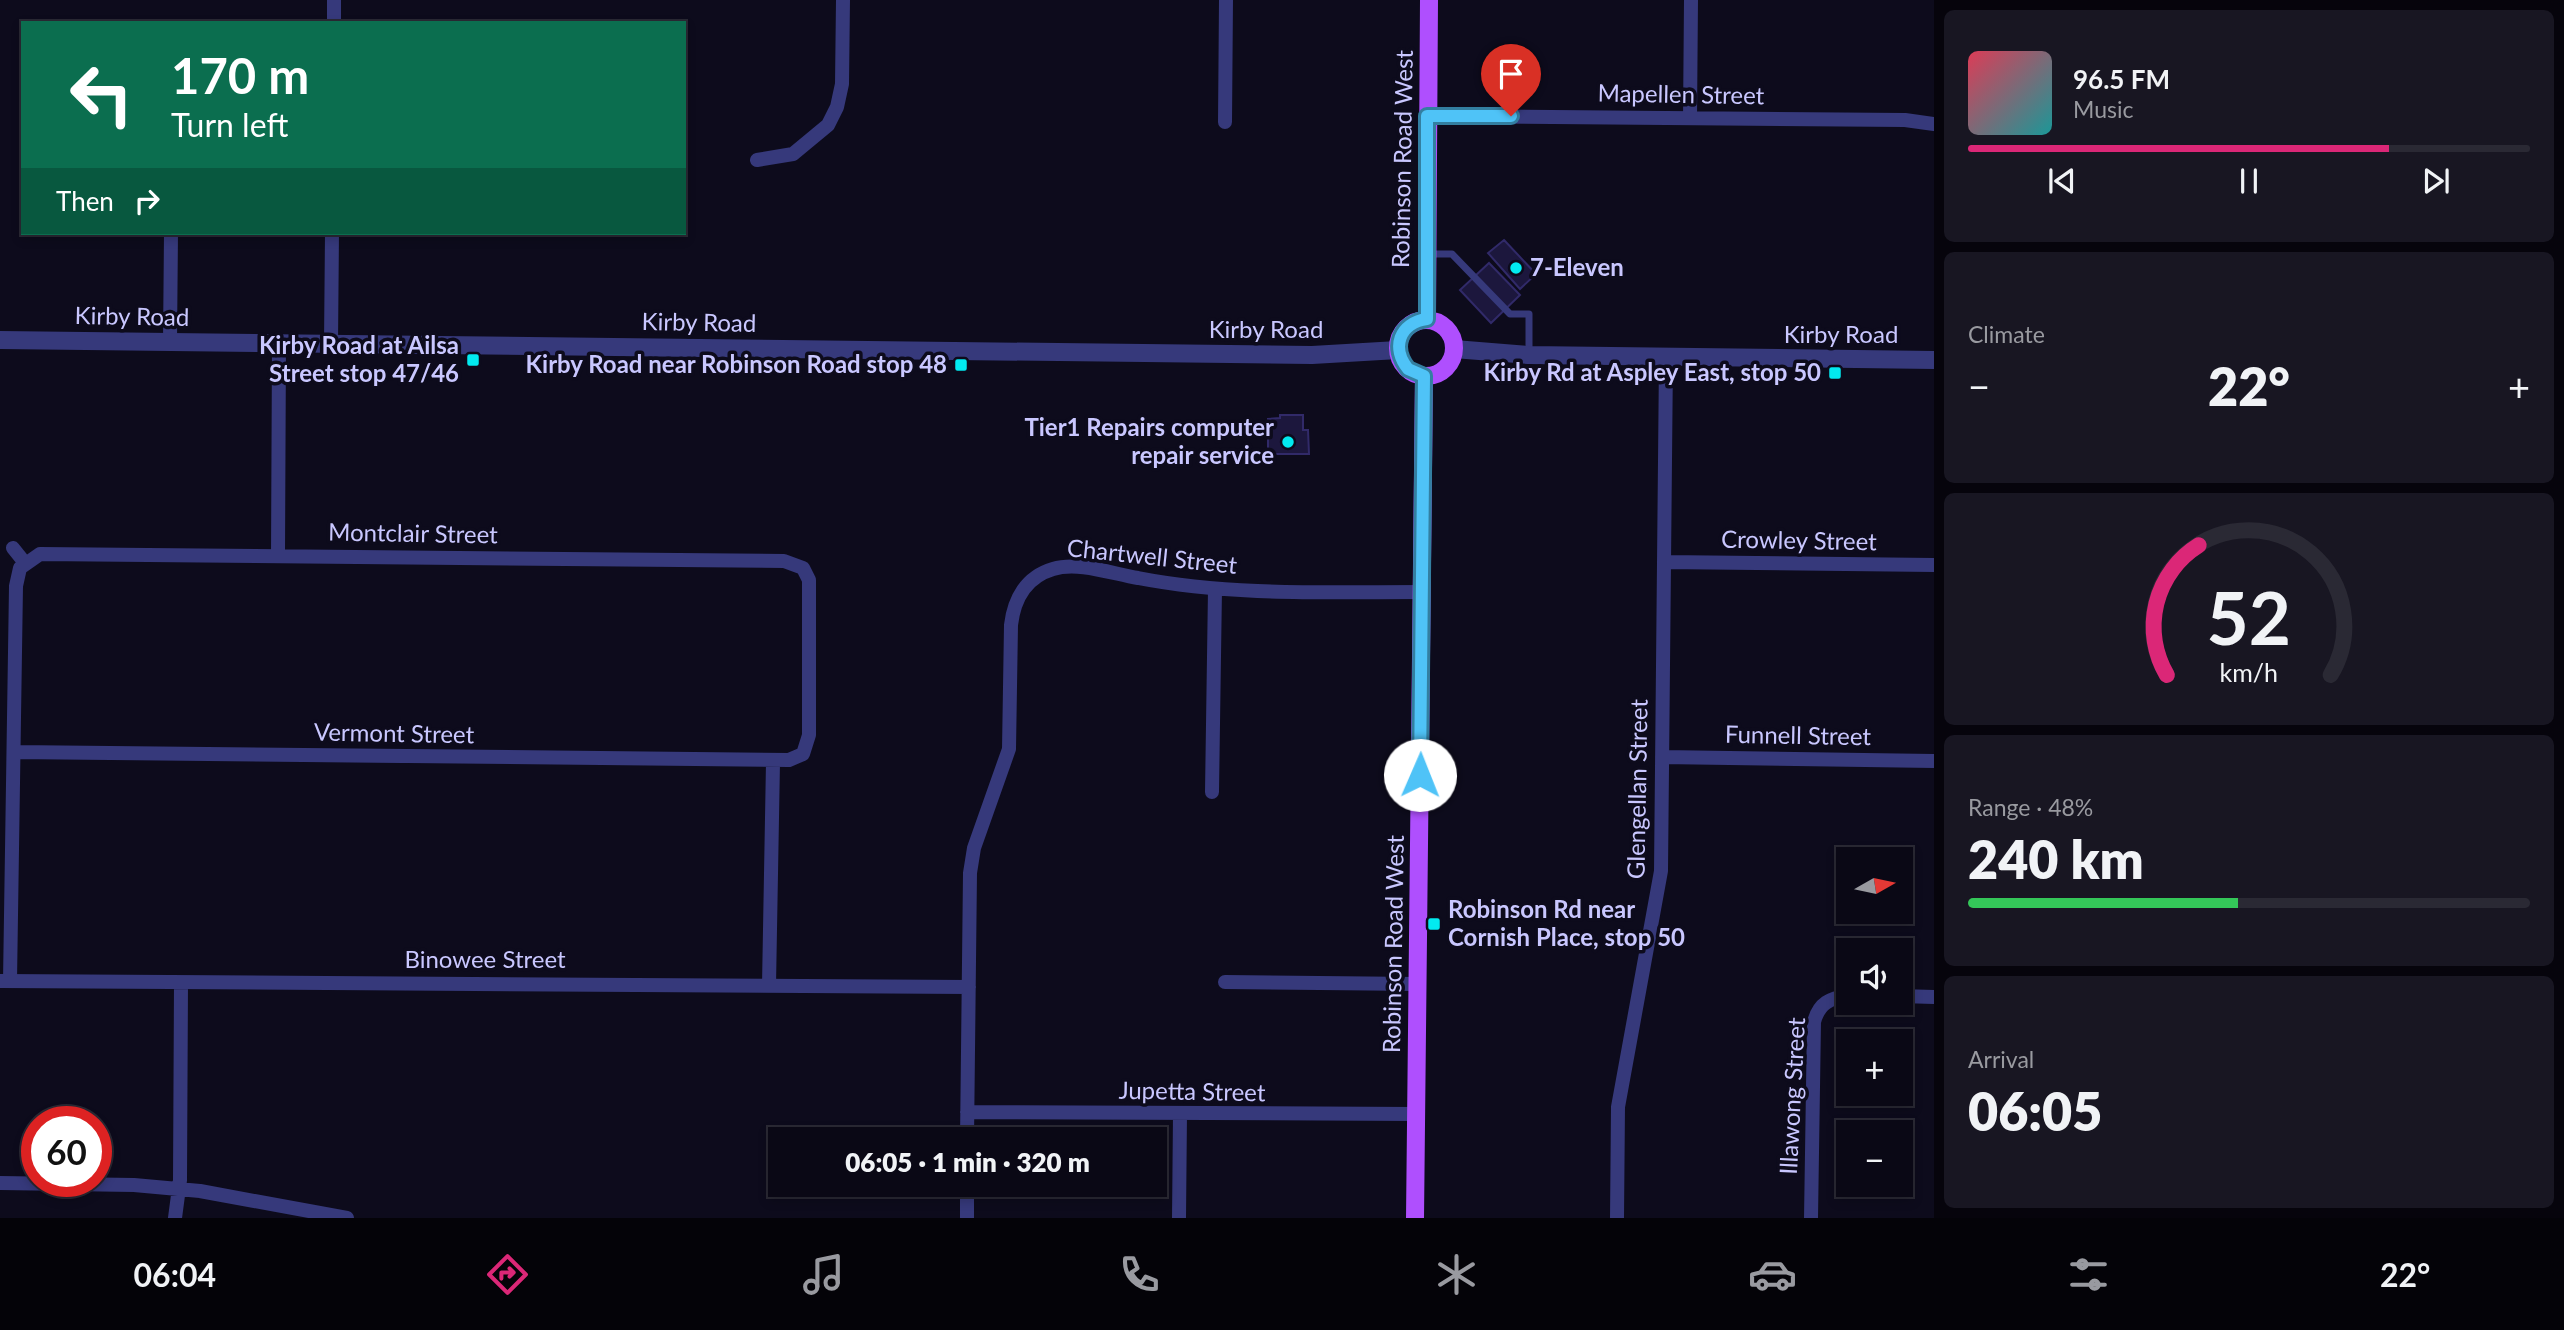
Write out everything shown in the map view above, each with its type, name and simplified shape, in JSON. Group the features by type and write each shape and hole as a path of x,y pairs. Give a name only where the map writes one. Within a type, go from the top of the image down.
{"main road":[{"name":"Robinson Road West","path":"1427,319 1429,0"},
{"path":"1427,319 1447,328 1454,349 1447,367 1439,373 1424,376 1408,369 1398,350 1399,340 1409,325 1427,319"},
{"name":"Robinson Road West","path":"1415,1218 1424,376"}],"street":[{"path":"334,0 334,21"},
{"path":"757,160 793,154 828,125 837,107 842,84 843,0"},
{"path":"1225,122 1226,0"},
{"path":"1690,118 1691,0"},
{"name":"Mapellen Street","path":"1427,116 1905,120 1934,124"},
{"path":"170,341 171,235"},
{"path":"331,343 332,235"},
{"name":"Kirby Road","path":"0,340 1312,355 1398,350"},
{"path":"278,555 279,343"},
{"name":"Kirby Road","path":"1454,349 1528,355 1934,360"},
{"name":"Glengellan Street","path":"1617,1218 1618,1107 1659,891 1666,358"},
{"path":"5,981 14,752 16,586 17,575 24,563 13,548"},
{"name":"Montclair Street","path":"24,563 50,552 784,561 803,568 810,580 808,743 800,757 773,762"},
{"name":"Crowley Street","path":"1664,562 1934,565"},
{"name":"Chartwell Street","path":"967,1127 971,860 1009,749 1011,625 1014,606 1021,591 1044,573 1070,567 1191,588 1422,592"},
{"path":"1212,792 1215,589"},
{"name":"Vermont Street","path":"14,752 773,762"},
{"name":"Funnell Street","path":"1662,757 1934,761"},
{"path":"769,985 773,762"},
{"name":"Binowee Street","path":"5,981 969,987"},
{"path":"1225,982 1418,984"},
{"path":"175,1218 179,1189 181,984"},
{"path":"1913,996 1934,997"},
{"name":"Illawong Street","path":"1811,1218 1814,1022 1816,1013 1826,1002 1836,999"},
{"name":"Jupetta Street","path":"967,1112 1416,1114"},
{"path":"1179,1218 1180,1114"},
{"path":"0,1184 179,1189 347,1218"},
{"path":"967,1197 967,1218"}],"lane":[{"path":"1426,254 1452,254 1510,314 1529,314 1528,355"}],"building":[{"name":"7-Eleven","path":"1504,240 1536,274 1520,289 1488,253"},
{"path":"1489,263 1520,295 1491,323 1460,290"},
{"name":"Tier1 Repairs computer repair service","path":"1280,415 1303,415 1303,430 1308,430 1309,454 1268,454 1268,419 1280,418"}],"place":[{"name":"7-Eleven","path":"1516,268"},
{"name":"Kirby Road at Ailsa Street stop 47/46","path":"473,360"},
{"name":"Kirby Road near Robinson Road stop 48","path":"961,365"},
{"name":"Kirby Rd at Aspley East, stop 50","path":"1835,373"},
{"name":"Tier1 Repairs computer repair service","path":"1288,442"},
{"name":"Robinson Rd near Cornish Place, stop 50","path":"1434,924"}],"route":[{"path":"1420,775 1424,376 1408,369 1401,361 1398,350 1399,340 1409,325 1427,319 1427,116 1511,116"}]}
